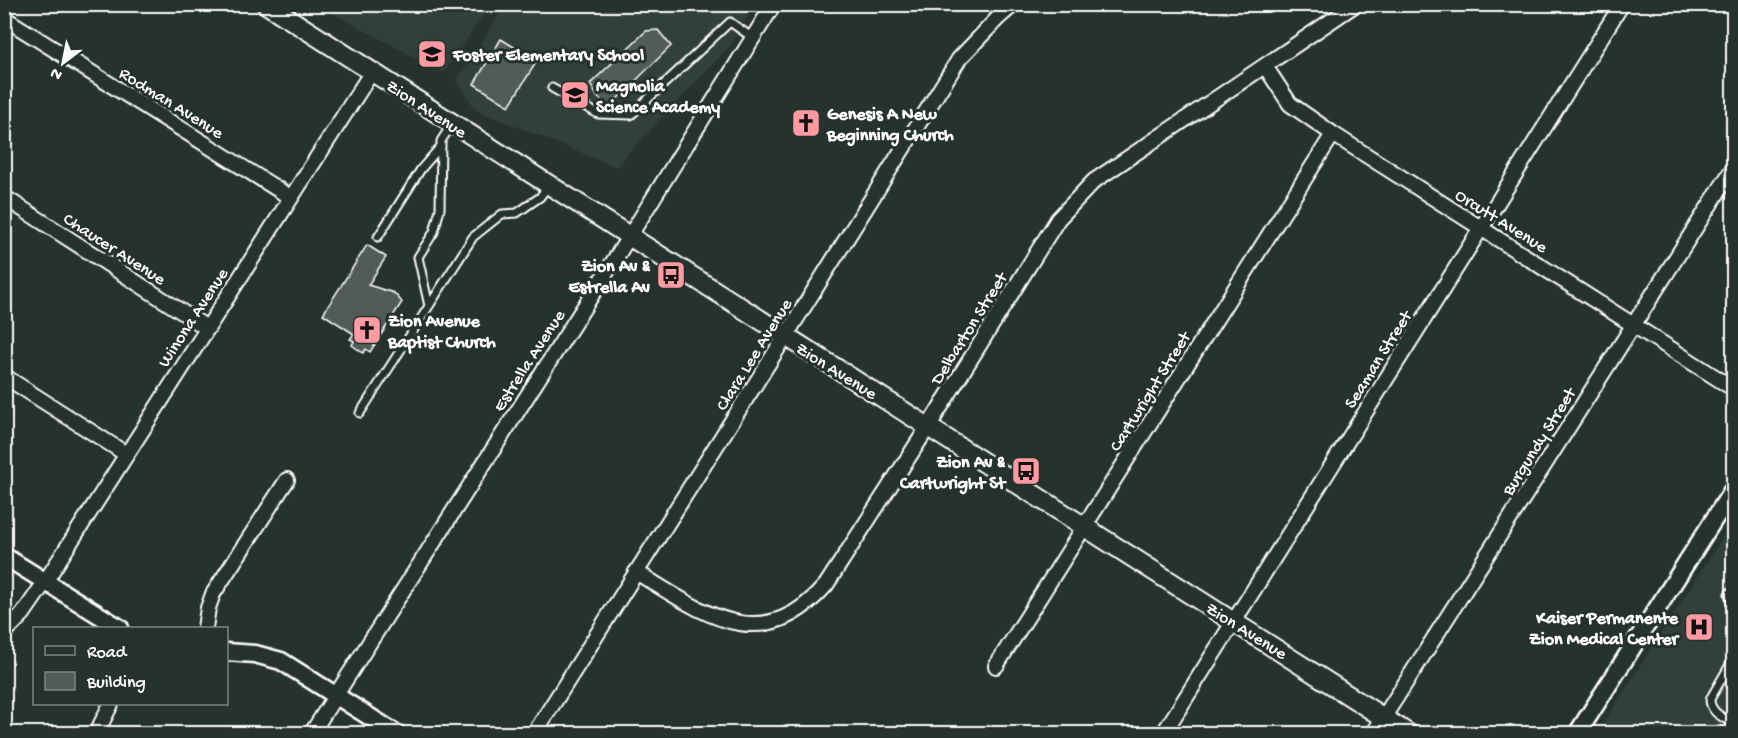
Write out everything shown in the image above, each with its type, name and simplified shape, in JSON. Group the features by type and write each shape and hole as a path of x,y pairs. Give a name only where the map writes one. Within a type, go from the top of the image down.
{"main road":[{"name":"Zion Avenue","path":"266,4 1409,734"}],"street":[{"name":"Estrella Avenue","path":"311,734 629,237 774,4"},
{"name":"Clara Lee Avenue","path":"534,734 959,59 1014,4"},
{"name":"Delbarton Street","path":"636,572 699,610 723,620 760,623 797,611 826,585 1058,219 1094,181 1356,4"},
{"name":"Seaman Street","path":"1163,734 1622,4"},
{"name":"Rodman Avenue","path":"4,18 290,197"},
{"name":"Orcutt Avenue","path":"1265,66 1290,105 1734,389"},
{"name":"Winona Avenue","path":"4,633 23,614 45,582 371,73"},
{"name":"Cartwright Street","path":"996,666 1333,134"},
{"name":"Burgundy Street","path":"1373,734 1734,167"},
{"name":"Chaucer Avenue","path":"4,197 207,328"},
{"path":"4,375 126,454"},
{"path":"205,627 213,594 287,480"},
{"path":"1577,734 1734,488"},
{"path":"4,556 118,627"},
{"path":"228,652 255,654 282,661 397,734"},
{"path":"96,734 110,705"}],"lane":[{"path":"552,88 598,114 630,115 730,22 753,38"},
{"path":"429,306 418,257 434,232 440,209 441,141 452,124"},
{"path":"378,237 421,169 441,146"},
{"path":"360,413 473,237 502,214 517,213 540,197 548,186"},
{"path":"1734,588 1729,594 1734,610"},
{"path":"1734,658 1710,699 1710,707 1734,724"}],"shaded area":[{"name":"Foster Elementary School","path":"317,5 490,5 444,73"},
{"name":"Magnolia Science Academy","path":"505,5 753,5 731,45 616,167 476,110 457,80"},
{"name":"Kaiser Permanente Zion Medical Center","path":"1733,521 1733,733 1597,733"}],"building":[{"path":"658,30 671,46 608,108 590,84 646,31"},
{"path":"501,39 537,61 509,106 474,84"},
{"path":"367,245 386,257 368,285 394,293 402,302 370,352 366,349 363,353 352,345 354,341 350,339 354,334 323,314"}],"place":[{"name":"Foster Elementary School","path":"432,54"},
{"name":"Magnolia Science Academy","path":"575,95"},
{"name":"Genesis A New Beginning Church","path":"806,123"},
{"name":"Zion Av & Estrella Av","path":"671,275"},
{"name":"Zion Avenue Baptist Church","path":"367,330"},
{"name":"Zion Av & Cartwright St","path":"1026,471"},
{"name":"Kaiser Permanente Zion Medical Center","path":"1699,627"}]}
